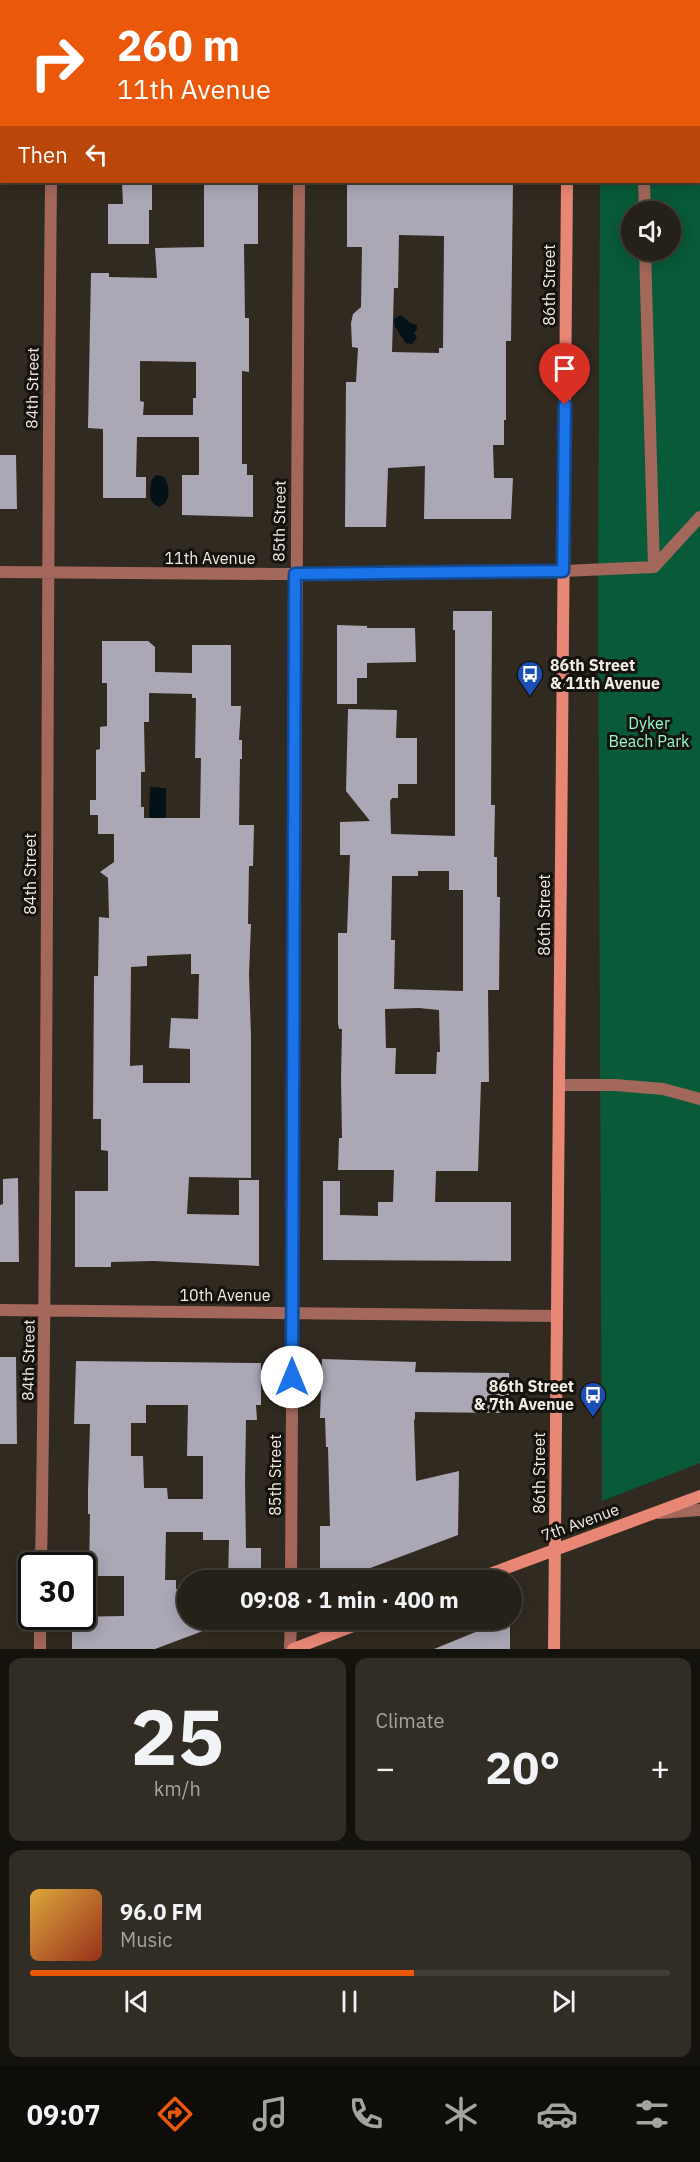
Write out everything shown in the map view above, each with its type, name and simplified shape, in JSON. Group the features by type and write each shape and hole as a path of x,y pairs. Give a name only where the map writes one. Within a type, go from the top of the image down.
{"main road":[{"name":"86th Street","path":"554,1649 567,183"},
{"name":"7th Avenue","path":"499,1570 700,1496"},
{"path":"292,1649 342,1630"}],"street":[{"name":"84th Street","path":"41,1552 45,1311 51,183"},
{"name":"85th Street","path":"291,1570 299,183"},
{"path":"644,183 645,201"},
{"path":"645,261 654,567"},
{"path":"654,567 700,517"},
{"name":"11th Avenue","path":"0,572 295,574 563,571 654,567"},
{"path":"559,1085 615,1085 663,1089 700,1100"},
{"name":"10th Avenue","path":"0,1310 557,1316"},
{"path":"655,1513 700,1510"},
{"path":"40,1630 40,1649"},
{"path":"291,1630 292,1649"}],"green space":[{"name":"Dyker Beach Park","path":"600,183 700,183 700,1463 602,1501 598,594"}],"shaded area":[{"path":"401,315 410,323 417,325 414,333 417,338 412,344 406,343 395,327 394,319"},
{"path":"156,475 163,476 168,489 166,502 159,507 155,505 150,496 151,481"},
{"path":"150,787 166,788 166,823 149,823"}],"building":[{"path":"122,183 152,183 149,244 108,244 108,204 123,204"},
{"path":"204,183 258,183 258,244 244,244 245,318 249,318 249,372 242,371 242,464 247,464 247,475 253,475 253,517 182,515 182,475 199,475 199,437 137,437 136,477 146,477 146,498 103,498 103,429 88,428 91,273 109,273 109,277 157,278 155,248 204,247","holes":["140,361 196,362 196,398 193,398 193,415 143,415 144,402 140,401"]},
{"path":"347,183 513,183 511,341 506,341 506,420 504,420 504,445 493,445 494,478 513,478 511,519 424,519 425,466 388,468 386,527 345,527 346,382 356,382 358,348 352,347 351,323 353,314 361,307 362,247 347,247","holes":["399,235 444,236 443,348 439,348 439,353 392,352 394,288 398,288"]},
{"path":"0,455 16,455 17,509 0,509"},
{"path":"453,611 492,611 491,805 495,805 494,857 497,857 497,897 500,897 499,990 488,990 489,1082 481,1082 478,1171 436,1171 435,1202 511,1202 511,1261 323,1260 323,1181 340,1181 340,1215 378,1216 378,1202 393,1202 394,1170 338,1170 339,1138 342,1138 342,1029 339,1029 338,1024 338,933 347,933 350,855 340,855 340,822 370,821 346,791 348,709 397,710 396,738 417,738 417,784 398,784 398,798 392,798 390,801 391,834 455,836 455,630 453,630","holes":["418,871 449,871 449,890 463,890 463,991 394,989 395,940 391,940 392,876 418,876","385,1009 439,1010 440,1052 437,1052 436,1074 395,1074 396,1048 386,1048"]},
{"path":"337,625 367,626 367,628 415,628 416,662 367,663 367,678 357,678 357,704 337,704"},
{"path":"102,641 148,641 155,647 155,672 192,673 192,645 231,645 231,706 241,706 239,740 242,740 242,759 240,759 239,825 254,825 253,866 249,866 248,924 251,924 249,974 251,1178 189,1177 187,1214 239,1215 239,1180 259,1180 259,1266 153,1261 111,1262 111,1267 75,1267 75,1191 108,1191 108,1151 101,1150 101,1119 93,1119 94,976 98,976 99,917 109,918 108,878 100,872 114,862 114,834 98,834 98,815 90,815 90,800 96,800 96,750 100,749 100,727 107,726 107,683 102,683","holes":["149,693 192,694 192,698 196,698 195,758 201,758 200,818 144,818 144,807 141,807 141,772 145,772 144,722 149,722","191,954 191,974 199,974 198,1019 171,1018 169,1048 190,1049 190,1083 143,1083 143,1065 130,1066 131,967 147,966 147,956"]},
{"path":"18,1178 19,1262 0,1262 0,1205 3,1204 3,1179"},
{"path":"0,1357 16,1357 17,1444 0,1444"},
{"path":"322,1359 416,1362 415,1372 509,1373 509,1407 503,1408 503,1413 415,1412 416,1481 459,1471 458,1535 365,1570 320,1570 320,1526 330,1526 328,1447 326,1447 325,1418 320,1418"},
{"path":"76,1361 261,1363 261,1405 256,1405 257,1420 246,1420 245,1482 246,1548 261,1548 261,1570 228,1570 229,1540 203,1540 203,1532 166,1532 165,1580 176,1580 177,1630 206,1630 155,1649 72,1649 72,1630 96,1630 96,1617 124,1616 124,1576 96,1576 96,1552 89,1552 90,1424 74,1424","holes":["146,1405 188,1405 187,1456 203,1456 203,1499 168,1499 167,1488 144,1488 143,1456 131,1456 131,1423 146,1423"]},
{"path":"481,1630 510,1630 510,1649 434,1649"}],"place":[{"name":"86th Street & 11th Avenue","path":"530,697"},
{"name":"86th Street & 7th Avenue","path":"593,1418"}],"route":[{"path":"292,1377 295,574 563,571 565,405"}]}
